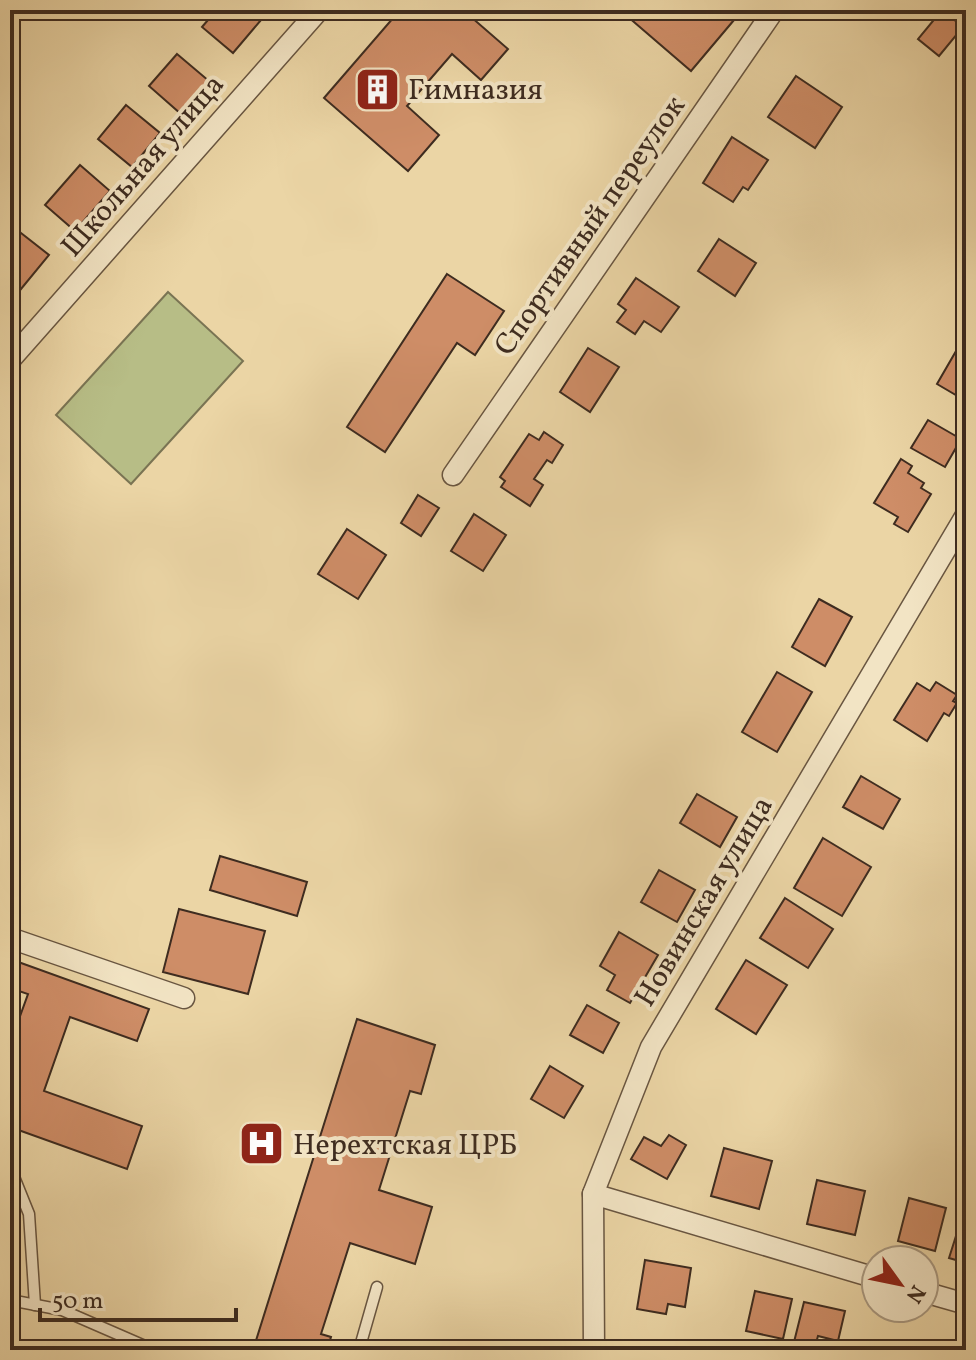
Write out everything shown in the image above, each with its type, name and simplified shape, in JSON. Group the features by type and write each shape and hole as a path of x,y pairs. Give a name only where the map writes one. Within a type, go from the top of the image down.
{"street":[{"name":"Школьная улица","path":"10,360 319,10"},
{"name":"Спортивный переулок","path":"453,475 774,10"},
{"name":"Новинская улица","path":"594,1350 593,1194 651,1047 966,515"},
{"path":"10,938 184,998"},
{"path":"593,1194 860,1273"},
{"path":"940,1297 966,1304"}],"lane":[{"path":"10,1167 29,1214 35,1305"},
{"path":"359,1350 377,1287"},
{"path":"10,1300 62,1310 129,1345 154,1350"}],"green space":[{"path":"168,292 243,361 131,484 56,415"}],"building":[{"path":"211,10 250,10 261,20 233,53 202,27 214,13"},
{"name":"Гимназия","path":"400,10 463,10 508,49 481,80 452,54 407,106 439,135 408,171 324,98"},
{"path":"620,10 722,10 734,20 691,71"},
{"path":"942,10 963,27 939,56 918,39"},
{"path":"177,54 209,81 181,114 149,86"},
{"path":"796,76 842,107 815,148 768,117"},
{"path":"126,105 160,133 132,167 98,139"},
{"path":"732,137 768,160 748,190 743,187 733,202 703,183"},
{"path":"80,165 110,191 75,231 45,205"},
{"path":"21,233 49,255 21,289 10,280 10,246"},
{"path":"719,239 756,263 735,296 698,271"},
{"path":"447,274 504,311 475,355 457,343 385,452 347,427"},
{"path":"636,278 679,307 661,332 644,321 635,334 617,322 626,310 618,304"},
{"path":"963,339 966,341 966,401 937,384"},
{"path":"588,348 619,367 590,412 560,392"},
{"path":"928,420 961,439 945,467 911,448"},
{"path":"544,432 563,445 552,463 547,460 534,479 543,485 530,506 501,487 505,481 500,477 529,434 539,440"},
{"path":"901,459 912,466 908,473 924,483 921,488 931,494 908,532 894,524 898,517 874,503"},
{"path":"418,495 439,508 421,536 401,523"},
{"path":"474,514 506,535 483,571 451,551"},
{"path":"347,529 386,555 358,599 318,574"},
{"path":"819,599 852,617 825,666 792,647"},
{"path":"777,672 812,692 777,752 742,732"},
{"path":"936,682 957,695 953,701 957,703 949,716 944,713 927,741 894,720 917,683 930,691"},
{"path":"861,776 900,799 883,829 843,807"},
{"path":"697,794 737,817 720,847 680,823"},
{"path":"823,838 871,867 842,916 794,888"},
{"path":"220,856 307,882 297,916 210,890"},
{"path":"659,870 695,890 677,922 641,902"},
{"path":"785,898 833,929 808,968 760,938"},
{"path":"179,909 265,931 248,994 163,972"},
{"path":"966,927 966,962 958,928"},
{"path":"619,932 658,955 630,1003 607,990 615,975 600,966"},
{"path":"10,959 149,1009 137,1041 70,1017 44,1091 142,1126 127,1169 10,1127 10,1044 28,994 10,988"},
{"path":"746,960 787,985 756,1034 716,1009"},
{"path":"587,1005 619,1023 603,1053 570,1035"},
{"path":"357,1019 435,1045 421,1094 410,1091 379,1190 432,1207 415,1264 350,1243 321,1334 331,1337 327,1350 253,1350"},
{"path":"550,1066 583,1086 564,1118 531,1099"},
{"path":"669,1135 686,1145 667,1179 631,1159 644,1137 661,1146"},
{"path":"724,1148 772,1161 759,1209 711,1196"},
{"path":"817,1180 865,1191 855,1235 807,1224"},
{"path":"909,1198 946,1208 937,1244 898,1241"},
{"path":"962,1217 966,1218 966,1263 949,1258"},
{"path":"645,1260 691,1268 685,1307 668,1304 666,1314 637,1309"},
{"path":"755,1291 792,1299 783,1339 746,1331"},
{"path":"804,1302 845,1311 838,1341 818,1336 814,1350 792,1350"},
{"path":"893,1341 914,1347 913,1350 890,1350"}],"place":[{"name":"Гимназия","path":"377,89"},
{"name":"Нерехтская ЦРБ","path":"262,1144"}]}
